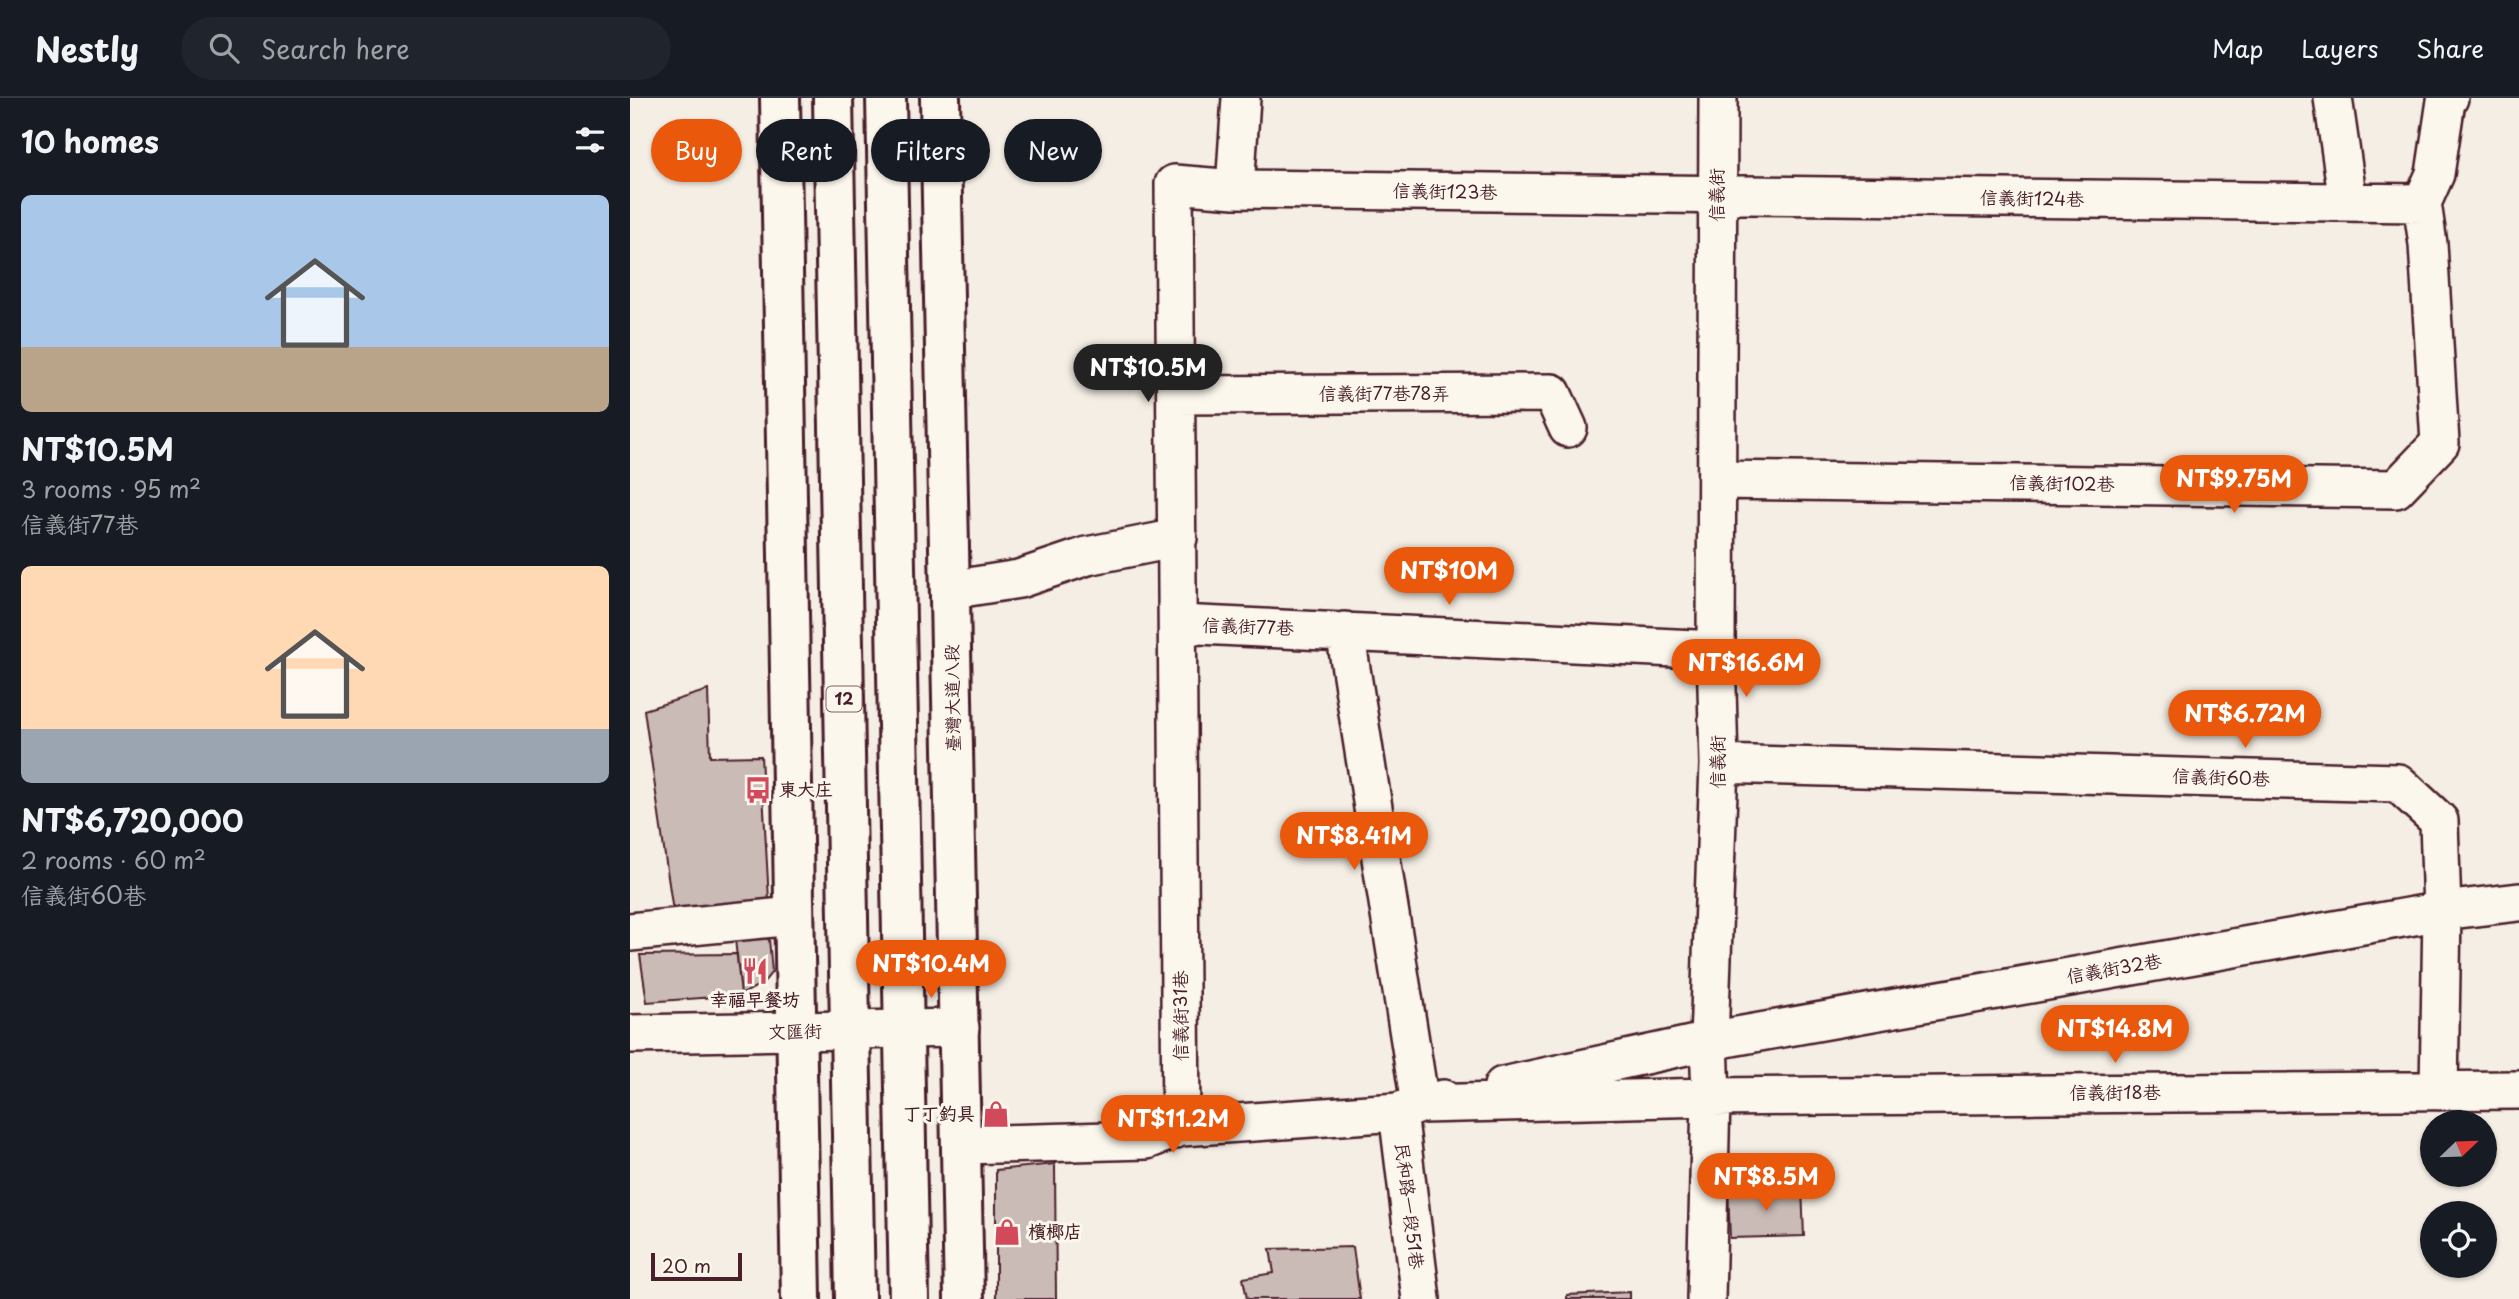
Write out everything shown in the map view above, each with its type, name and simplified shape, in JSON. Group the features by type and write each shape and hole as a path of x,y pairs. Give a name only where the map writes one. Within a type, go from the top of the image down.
{"main road":[{"path":"780,98 801,1299"},
{"name":"12","path":"833,98 855,1299"},
{"path":"886,98 909,1299"},
{"name":"臺灣大道八段","path":"940,98 964,1299"}],"street":[{"path":"1234,190 1241,98"},
{"name":"信義街","path":"1706,1299 1711,1097 1709,1041 1718,764 1717,98"},
{"path":"2333,98 2348,202"},
{"path":"2422,203 2435,174 2446,101 2449,98"},
{"name":"信義街123巷","path":"1174,184 1234,190 1717,196"},
{"name":"信義街77巷","path":"1174,184 1179,624 1716,650"},
{"name":"信義街124巷","path":"1717,196 2422,203"},
{"name":"信義街102巷","path":"1718,480 2396,489 2440,443 2428,244 2422,203"},
{"name":"信義街77巷78弄","path":"1177,394 1552,393 1568,428"},
{"path":"950,590 1019,579 1087,556 1178,538"},
{"name":"信義街31巷","path":"1179,624 1181,1127"},
{"name":"民和路一段51巷","path":"1345,631 1409,1108 1421,1299"},
{"name":"信義街60巷","path":"1718,764 2398,783 2439,821 2442,911 2439,1091"},
{"name":"信義街32巷","path":"1409,1108 1709,1041 2442,911 2519,902"},
{"path":"630,932 794,916"},
{"name":"文匯街","path":"630,1034 960,1028"},
{"name":"信義街18巷","path":"1711,1097 2519,1090"},
{"path":"962,1145 1147,1140 1181,1127 1409,1108 1711,1097"}],"building":[{"path":"708,690 710,757 761,756 769,900 673,912 644,710"},
{"path":"735,939 769,939 772,972 763,983 741,995"},
{"path":"737,954 741,995 647,1002 640,955"},
{"path":"1055,1164 1056,1299 996,1299 996,1170"},
{"path":"1802,1188 1804,1236 1730,1238 1728,1191"},
{"path":"1353,1247 1360,1299 1247,1299 1243,1278 1274,1273 1270,1249"},
{"path":"1630,1292 1630,1299 1567,1299 1567,1295"}],"place":[{"name":"東大庄","path":"758,790"},
{"name":"幸福早餐坊","path":"755,971"},
{"name":"丁丁釣具","path":"996,1114"},
{"name":"檳榔店","path":"1007,1232"}]}
